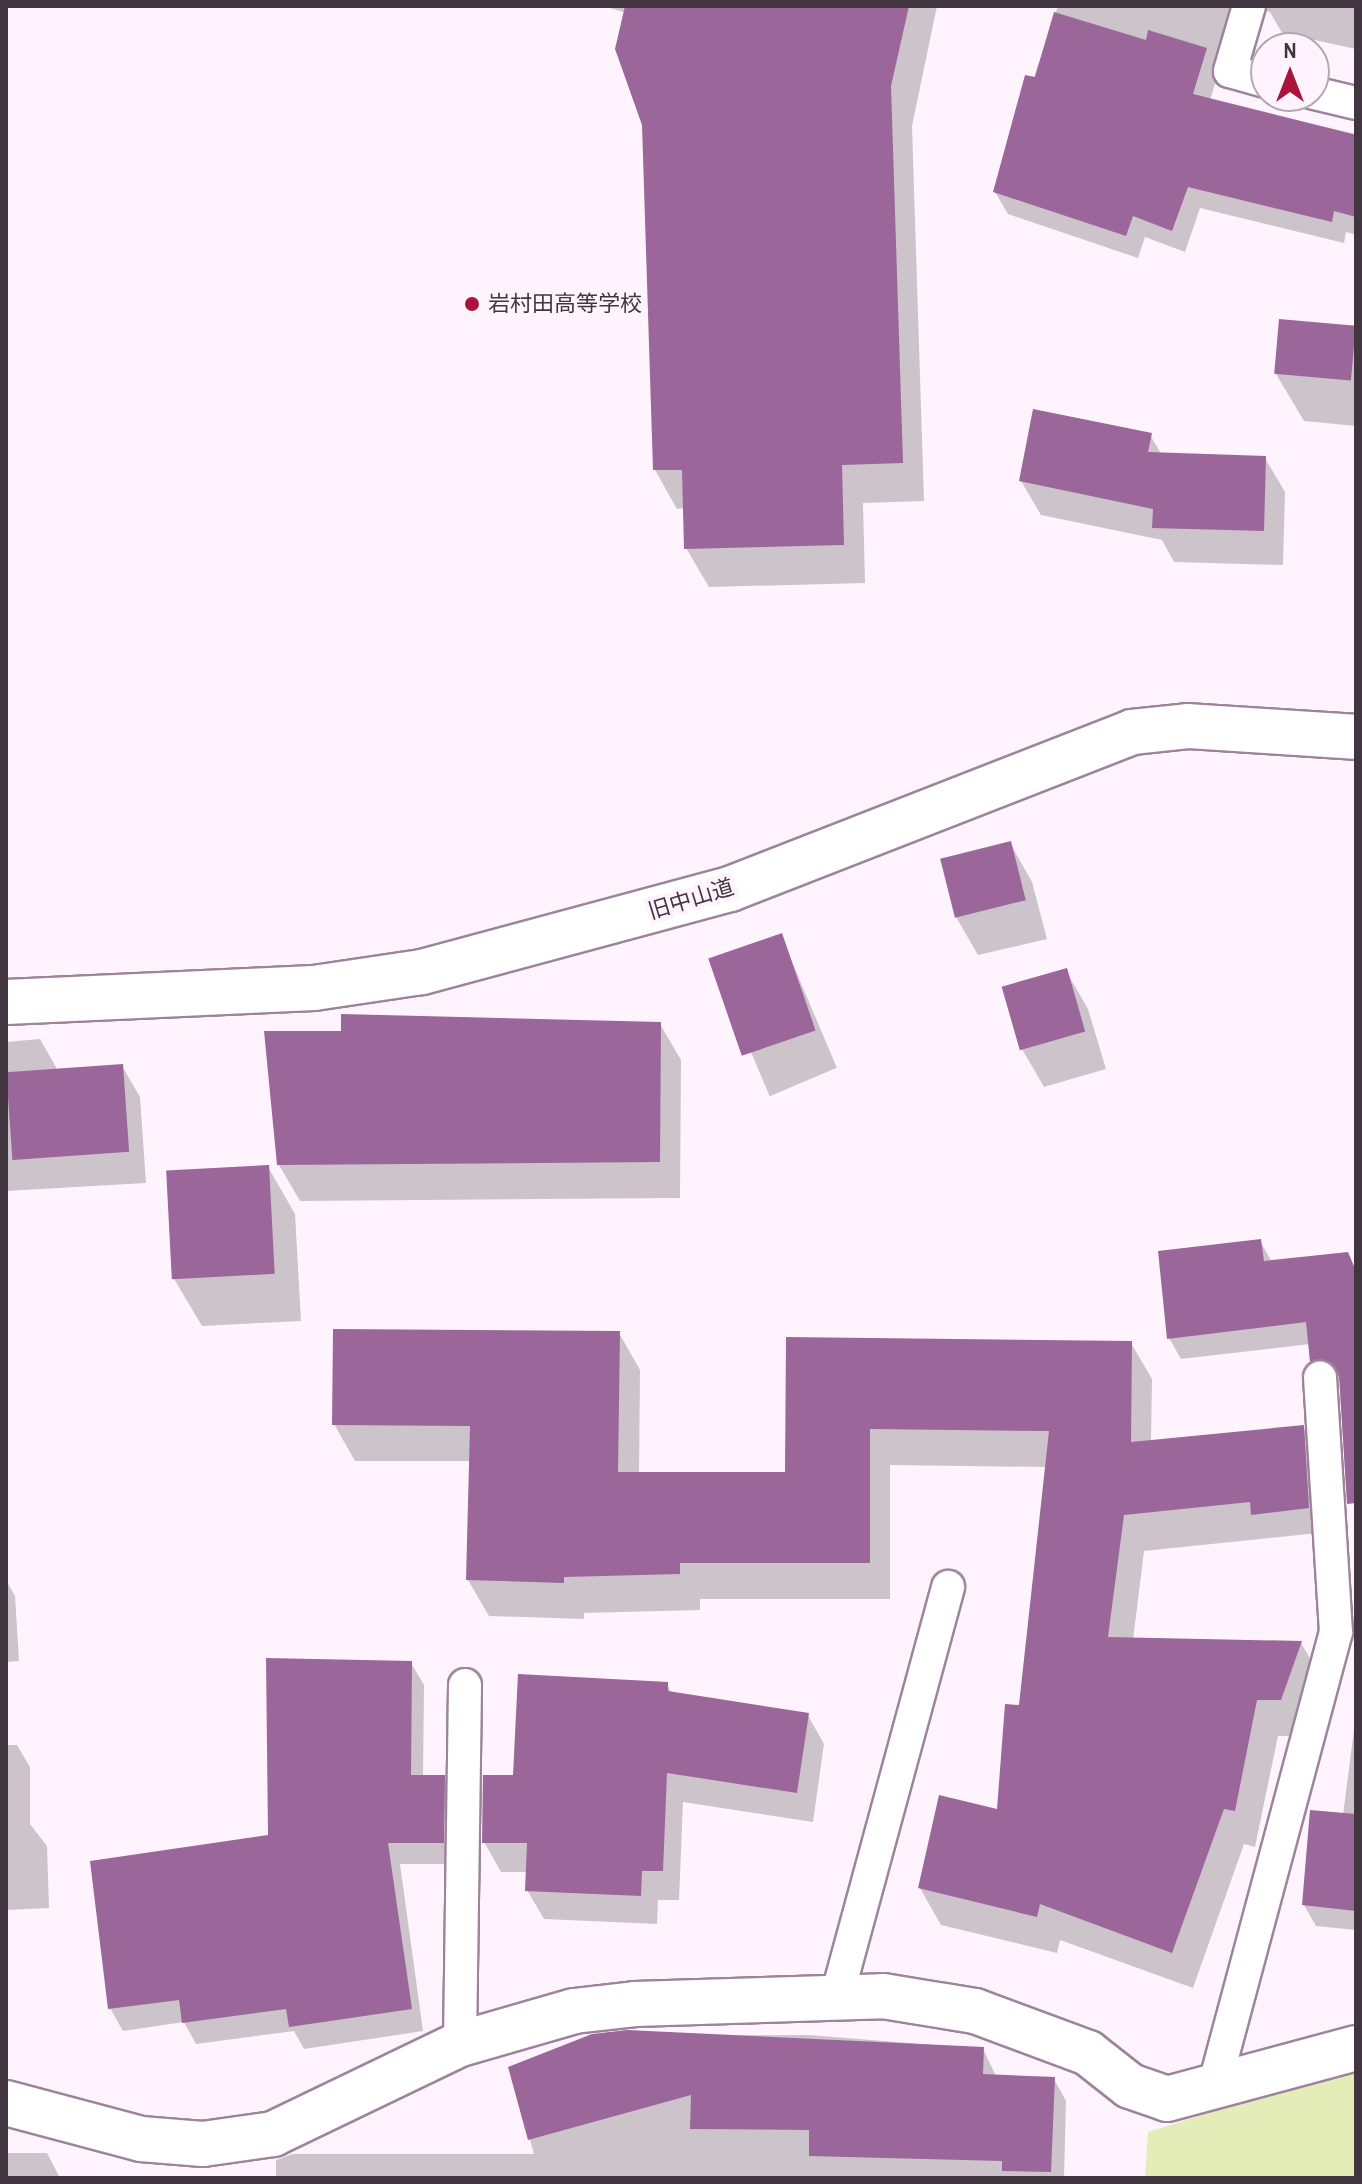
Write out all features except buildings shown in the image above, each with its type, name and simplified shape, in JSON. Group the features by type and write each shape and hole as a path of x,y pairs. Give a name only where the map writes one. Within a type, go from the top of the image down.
{"street":[{"name":"旧中山道","path":"6,1002 314,988 422,972 730,889 1132,732 1188,726 1356,737"},
{"path":"6,2103 141,2139 217,2142 273,2134 460,2044 574,2011 837,1996 975,2011 1088,2053 1130,2086 1167,2099 1356,2048"}],"lane":[{"path":"1249,6 1230,71 1250,77"},
{"path":"1330,97 1356,103"},
{"path":"1214,2087 1346,1632 1320,1378"},
{"path":"837,1996 948,1587"},
{"path":"460,2044 465,1685"}],"green space":[{"path":"1356,2067 1356,2178 1145,2178 1148,2132"}],"place":[{"name":"岩村田高等学校","path":"472,304"}]}
